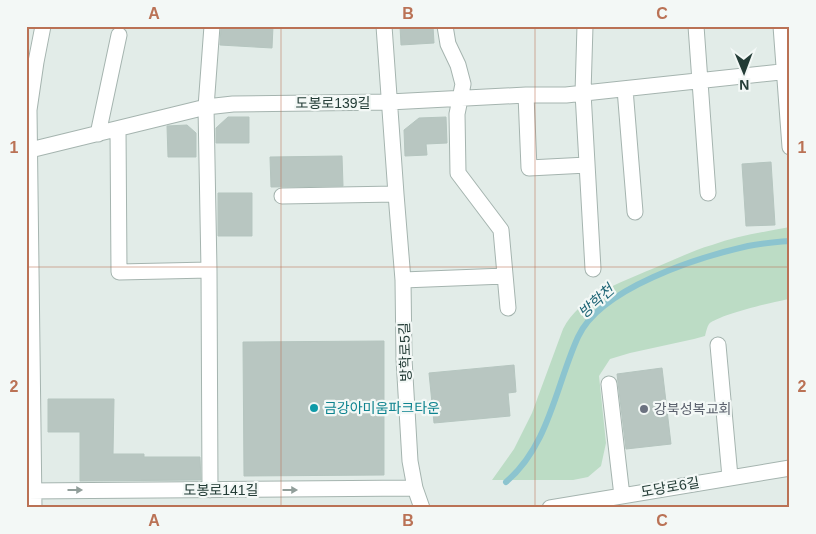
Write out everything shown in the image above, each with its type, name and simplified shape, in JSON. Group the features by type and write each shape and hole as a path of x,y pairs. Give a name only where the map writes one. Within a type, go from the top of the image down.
{"street":[{"path":"34,508 30,490 28,151 29,110 43,26"},
{"path":"210,490 206,107 212,26"},
{"name":"방학로5길","path":"384,26 403,280 404,359 410,461 422,508"},
{"path":"445,26 448,44 458,65 463,84 457,114 458,173 501,230 508,308"},
{"path":"585,26 583,93 593,269"},
{"path":"696,26 708,193"},
{"path":"781,26 787,71 790,147"},
{"path":"98,134 119,35"},
{"name":"도봉로139길","path":"28,151 206,107 233,104 389,102 583,93 699,82 787,71"},
{"path":"625,89 635,212"},
{"path":"526,95 529,168 587,165"},
{"path":"118,129 119,272 209,270"},
{"path":"282,196 396,194"},
{"path":"403,280 506,276"},
{"path":"718,345 730,477"},
{"path":"609,384 622,496"},
{"name":"도당로6길","path":"550,508 790,468"},
{"name":"도봉로141길","path":"30,490 416,488"}],"green space":[{"path":"790,227 790,299 773,302 714,320 709,324 705,336 610,359 599,376 606,443 601,466 588,477 573,480 492,480 514,449 532,413 563,329 579,308 614,285 697,250 741,237"}],"building":[{"path":"221,26 273,26 272,48 220,45"},
{"path":"400,26 433,26 434,43 401,45"},
{"path":"228,117 249,117 249,143 216,143 216,128"},
{"path":"446,117 447,143 426,144 427,155 405,156 404,130 419,118"},
{"path":"187,125 196,133 196,157 168,157 167,126"},
{"path":"342,156 343,186 271,187 270,157"},
{"path":"771,162 775,225 746,226 742,164"},
{"path":"218,193 252,193 252,236 218,236"},
{"name":"금강아미움파크타운","path":"384,341 384,475 244,476 243,342"},
{"path":"514,365 516,392 508,393 510,416 434,423 429,373"},
{"name":"강북성복교회","path":"662,368 671,444 626,449 617,374"},
{"path":"48,399 114,399 113,454 144,454 144,457 200,457 201,480 80,481 80,432 48,432"}],"waterway":[{"name":"방학천","path":"506,482 521,467 542,433 578,337 590,319 607,304 653,277 704,258 753,245 790,241"}],"place":[{"name":"금강아미움파크타운","path":"314,408"},
{"name":"강북성복교회","path":"644,409"}]}
